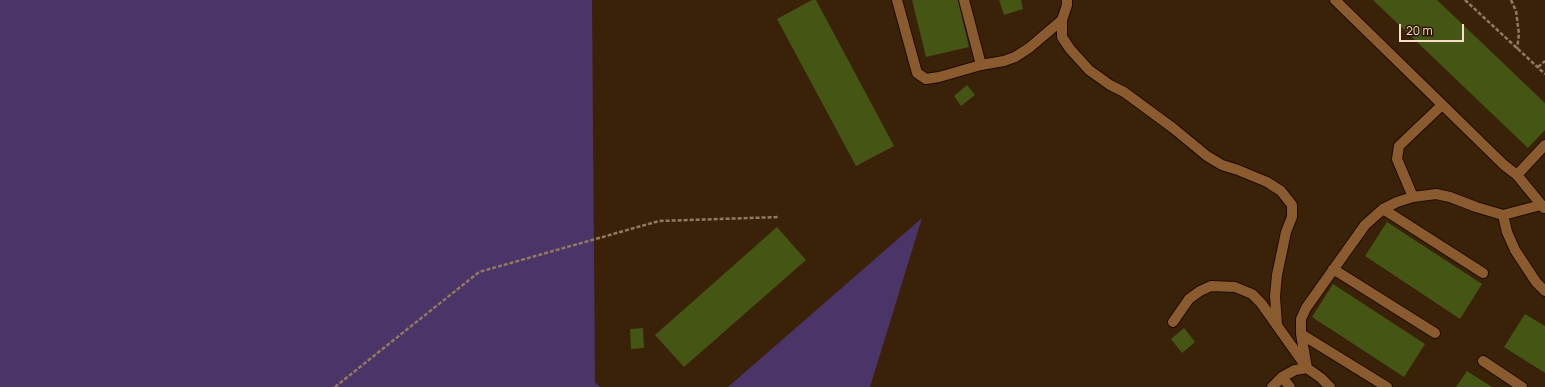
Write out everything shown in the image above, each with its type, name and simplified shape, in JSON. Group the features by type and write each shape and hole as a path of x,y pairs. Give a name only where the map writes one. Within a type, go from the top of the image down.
{"street":[{"path":"896,0 917,73 926,79 939,77 981,65 1004,61 1015,57 1029,48 1062,20"},
{"path":"964,0 981,65"},
{"path":"1067,0 1067,5 1062,20 1062,37 1070,49 1089,70 1110,85 1124,92 1173,128 1207,156 1222,165 1267,182 1281,191 1292,205 1292,216 1286,232 1277,275 1275,296 1277,326"},
{"path":"1308,368 1301,334 1301,319 1306,308 1365,225 1383,209 1397,202 1413,197 1436,194 1450,197 1503,215 1543,207 1517,175 1504,165 1334,0"},
{"path":"1413,197 1397,159 1399,146 1442,105"},
{"path":"1517,175 1545,145"},
{"path":"1383,209 1483,273"},
{"path":"1503,215 1507,232 1515,250 1536,282 1545,291"},
{"path":"1333,269 1435,333"},
{"path":"1173,322 1189,299 1200,291 1211,286 1235,287 1252,294 1261,303 1308,368 1330,387"},
{"path":"1301,334 1387,387"},
{"path":"1483,361 1522,387"},
{"path":"1272,387 1282,377 1295,370 1308,368"},
{"path":"1282,377 1290,387"}],"path":[{"path":"1465,0 1517,50 1545,74"},
{"path":"1512,0 1516,12 1519,34 1517,50"},
{"path":"1538,67 1545,61"},
{"path":"335,387 479,272 659,221 779,217"}],"shaded area":[{"path":"0,0 592,0 595,382 600,387 0,387"},
{"path":"922,218 870,387 728,387"}],"building":[{"path":"812,0 816,0 894,146 856,166 777,19"},
{"path":"912,0 958,0 969,47 926,57"},
{"path":"999,0 1021,0 1023,9 1004,15"},
{"path":"1373,0 1437,0 1545,103 1545,130 1528,148"},
{"path":"967,85 975,95 961,106 954,96"},
{"path":"1387,222 1482,284 1460,319 1365,256"},
{"path":"777,227 806,260 684,367 655,335"},
{"path":"1333,284 1425,344 1404,377 1312,317"},
{"path":"1525,314 1545,326 1545,373 1504,347"},
{"path":"643,328 644,348 631,349 630,329"},
{"path":"1184,328 1195,342 1182,353 1171,339"},
{"path":"1467,371 1492,387 1456,387"}]}
